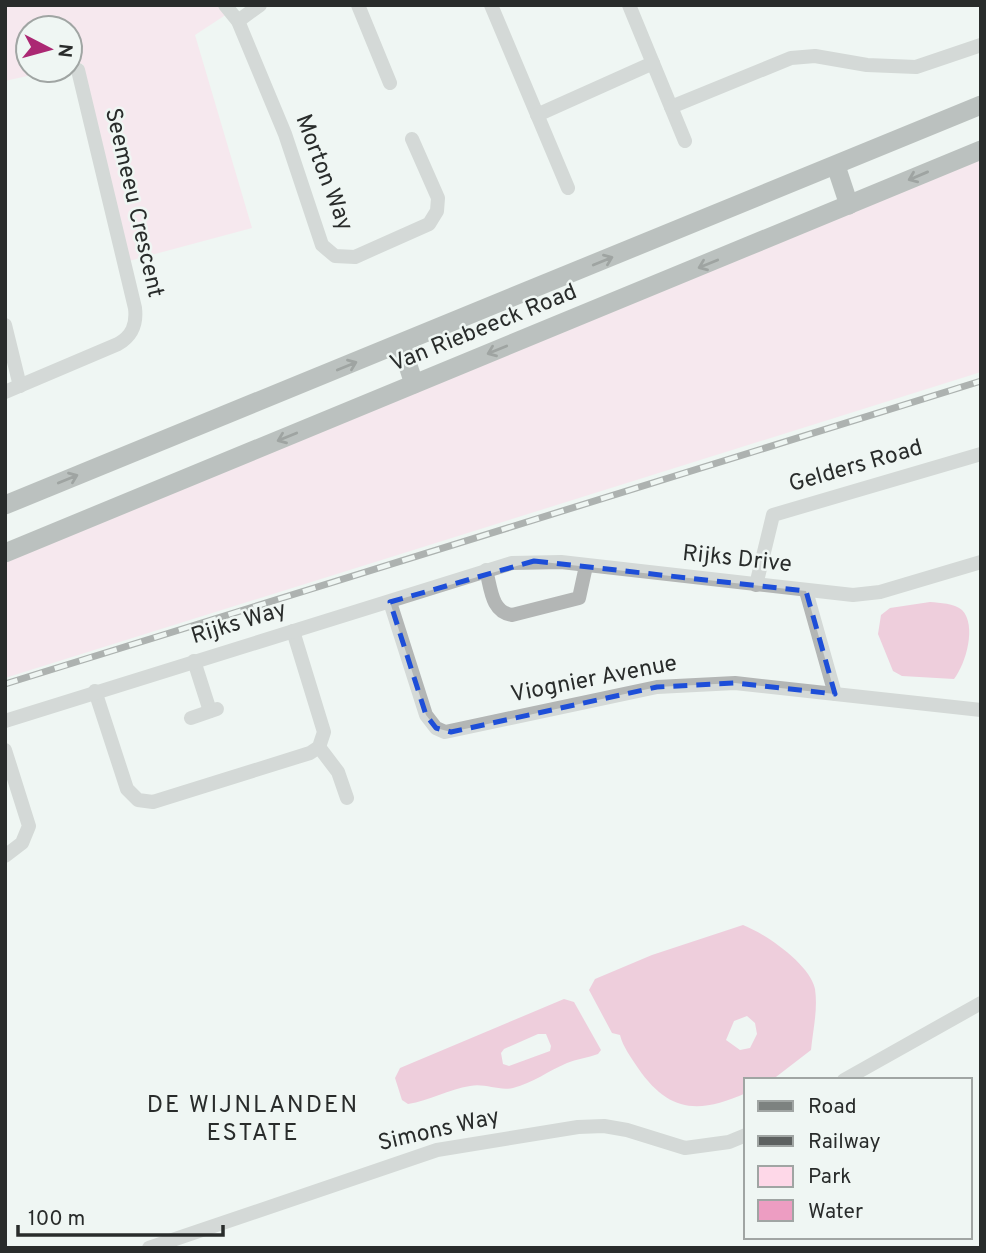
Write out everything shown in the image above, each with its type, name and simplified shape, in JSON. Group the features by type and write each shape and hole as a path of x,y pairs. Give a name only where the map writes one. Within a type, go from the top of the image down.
{"main road":[{"name":"Van Riebeeck Road","path":"5,505 981,105"},
{"name":"Van Riebeeck Road","path":"5,553 981,150"},
{"path":"836,166 849,205"},
{"path":"401,344 414,384"}],"street":[{"name":"Morton Way","path":"225,5 237,21 285,134 322,245 335,257 355,257 429,224 438,211 438,198 412,139"},
{"path":"237,21 260,5"},
{"path":"358,5 390,83"},
{"path":"491,5 568,188"},
{"path":"629,5 685,141"},
{"path":"671,107 791,58 815,57 867,65 916,67 981,45"},
{"path":"537,116 653,64"},
{"name":"Seemeeu Crescent","path":"5,392 118,344 129,336 135,324 135,308 81,84"},
{"path":"5,325 20,386"},
{"name":"Gelders Road","path":"756,585 774,515 981,454"},
{"name":"Rijks Drive","path":"486,570 534,561 807,591 871,593 981,562"},
{"path":"486,570 496,607 503,613 512,615 579,598 586,566"},
{"name":"Rijks Way","path":"5,721 486,570"},
{"path":"807,591 835,694"},
{"name":"Viognier Avenue","path":"390,602 426,715 436,728 446,732 657,687 734,683 981,710"},
{"path":"95,691 127,789 143,802 153,802 310,753 319,747 324,732 293,631"},
{"path":"191,718 214,710 194,661"},
{"path":"319,747 338,772 347,798"},
{"path":"5,750 29,826 22,843 5,856"},
{"path":"848,1078 981,1003"},
{"name":"Simons Way","path":"149,1248 437,1150 578,1127 615,1128 685,1148 729,1142 744,1136"}],"highlighted area":[{"path":"534,561 806,591 835,694 735,683 657,687 451,732 436,728 426,715 390,602"}],"green space":[{"path":"5,5 220,5 227,14 195,35 252,228 129,261 84,68 84,14 14,14 14,79 5,81"},
{"path":"981,158 981,372 5,678 5,558"}],"water":[{"path":"930,602 955,606 962,610 969,625 966,655 954,679 902,676 893,671 878,634 881,615 890,608"},
{"path":"743,925 785,951 811,979 816,1004 811,1050 775,1078 744,1078 744,1094 729,1100 699,1106 673,1101 650,1083 625,1048 620,1035 612,1033 589,990 595,979 652,955","holes":["747,1016 755,1023 757,1034 750,1048 740,1050 726,1040 734,1021"]},
{"path":"564,999 574,1002 601,1050 598,1054 567,1063 513,1088 470,1086 408,1104 402,1100 395,1078 400,1068","holes":["538,1034 546,1034 551,1046 550,1051 509,1066 503,1064 501,1053 504,1049"]}],"railway":[{"path":"5,684 981,381"}],"district":[{"name":"DE WIJNLANDEN ESTATE","path":"253,1120"}]}
